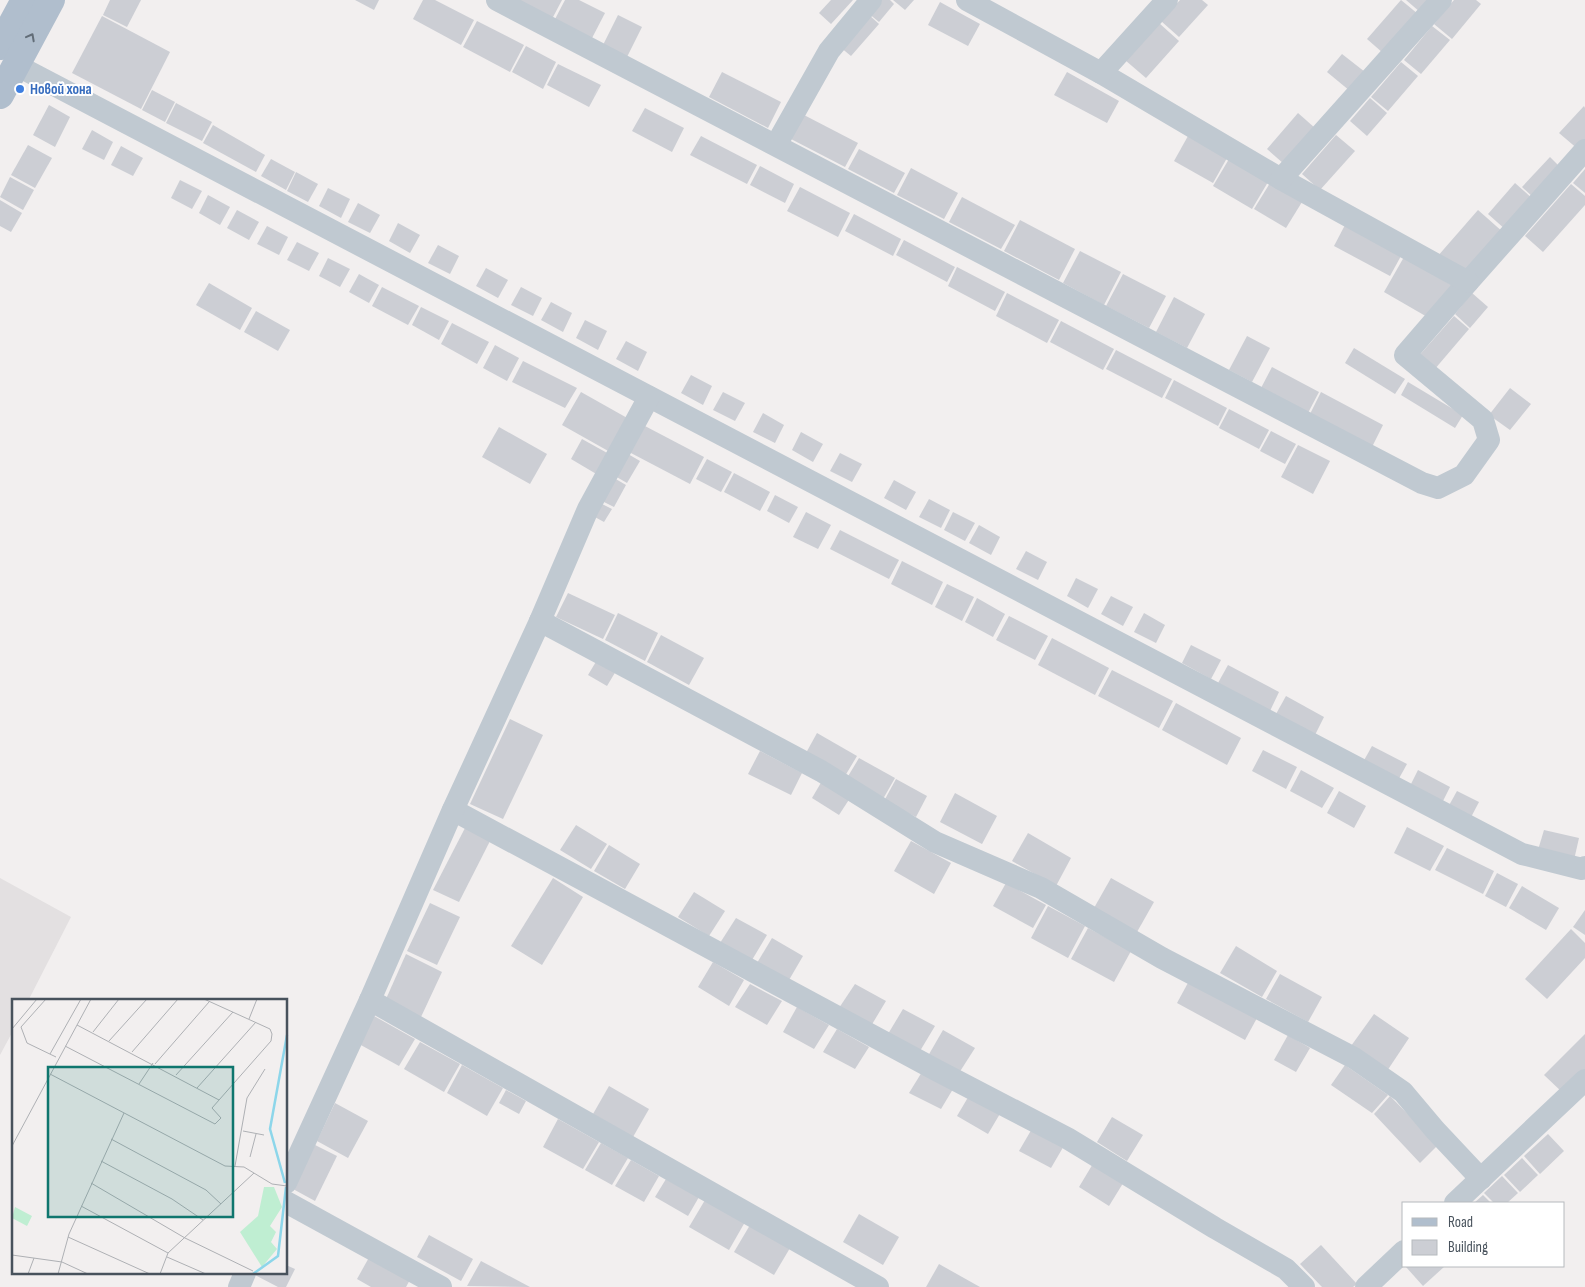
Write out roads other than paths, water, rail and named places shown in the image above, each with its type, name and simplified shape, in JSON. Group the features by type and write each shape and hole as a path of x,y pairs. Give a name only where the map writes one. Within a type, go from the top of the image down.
{"main road":[{"path":"0,95 8,55 25,0"},
{"path":"8,55 51,0"}],"street":[{"path":"497,0 1422,483 1438,488 1464,475 1489,440 1483,420 1405,355 1585,150"},
{"path":"776,145 829,52 871,0"},
{"path":"967,0 1101,73 1281,179 1468,282"},
{"path":"1101,73 1167,0"},
{"path":"1281,179 1441,0"},
{"path":"8,55 649,397 1522,854 1582,869 1585,867"},
{"path":"288,1179 370,1000 588,509 649,397"},
{"path":"540,620 821,771 935,842 1041,888 1162,958 1354,1058 1403,1092 1435,1130 1481,1178"},
{"path":"453,810 938,1072 1066,1138 1286,1269 1304,1287"},
{"path":"370,1000 878,1287"},
{"path":"1456,1202 1585,1080"},
{"path":"288,1203 442,1287"},
{"path":"1366,1287 1402,1253"},
{"path":"239,1287 245,1274"}],"place":[{"name":"Новой хона","path":"20,89"}]}
